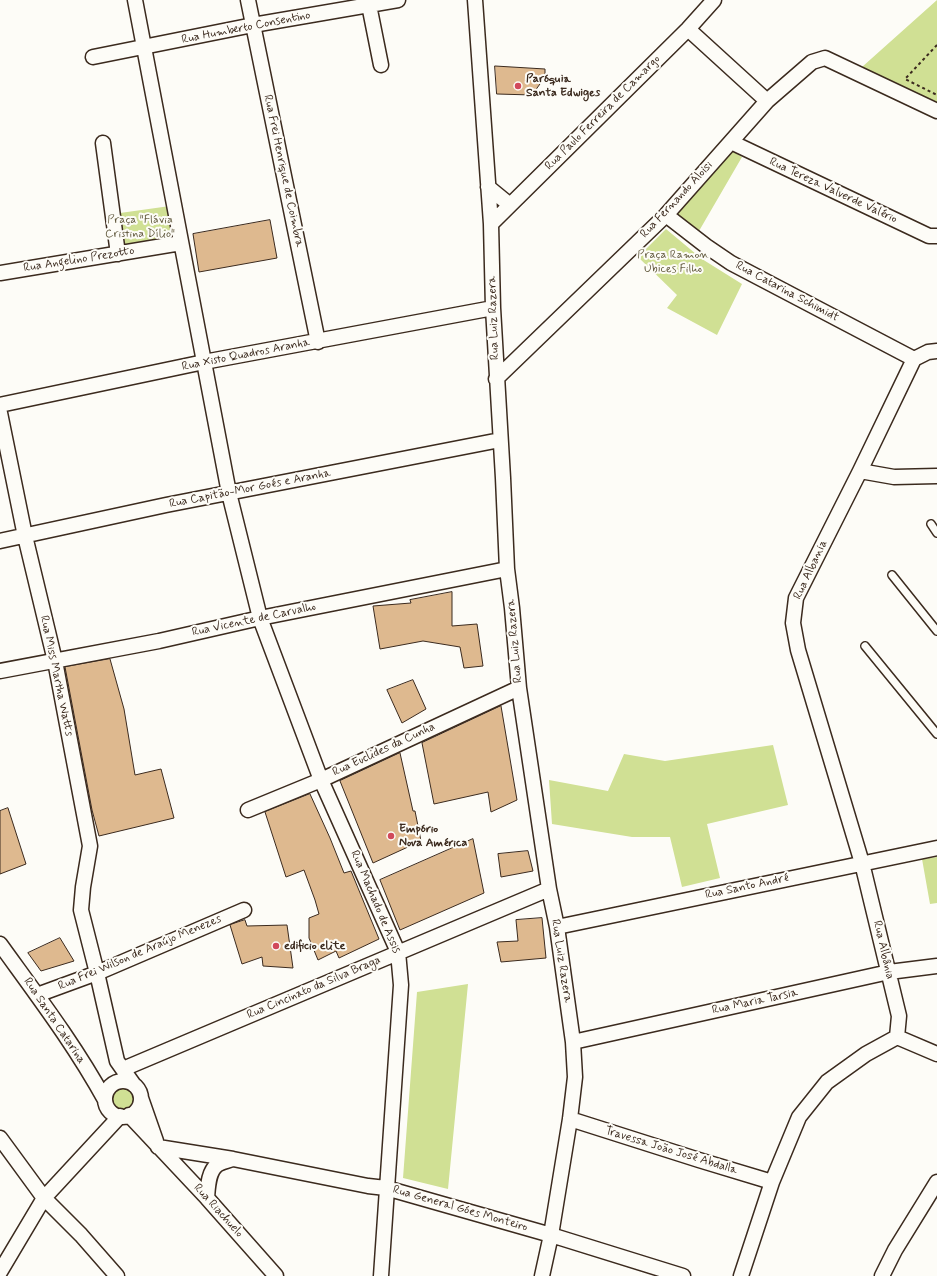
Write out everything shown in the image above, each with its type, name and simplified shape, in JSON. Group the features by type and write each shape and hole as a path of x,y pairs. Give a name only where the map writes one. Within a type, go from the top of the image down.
{"street":[{"name":"Rua Machado de Assis","path":"135,0 230,493 260,618 321,780 398,952 401,985 381,1276"},
{"name":"Rua Frei Henrique de Coimbra","path":"248,0 318,342"},
{"name":"Rua Humberto Consentino","path":"94,57 369,3 398,0"},
{"name":"Rua Luiz Razera","path":"475,0 491,224 492,308 507,569 519,688 549,889 557,927 574,1042 575,1077 570,1119 551,1235 542,1276"},
{"name":"Rua Paulo Ferreira de Camargo","path":"491,224 688,29 714,0"},
{"path":"369,3 381,65"},
{"path":"688,29 768,101"},
{"name":"Rua Fernando Aloisi","path":"496,379 666,215 768,101 812,62 825,58 937,111"},
{"name":"Rua Tereza Valverde Valério","path":"731,142 928,236 937,236"},
{"path":"103,143 118,254"},
{"path":"488,187 510,205"},
{"name":"Rua Catarina Schimidt","path":"666,215 706,246 731,262 914,360"},
{"name":"Rua Angelino Prezotto","path":"0,272 181,243"},
{"name":"Rua Xisto Quadros Aranha","path":"0,405 204,362 318,342 492,308"},
{"path":"914,360 928,352 937,351"},
{"name":"Rua Albania","path":"862,863 798,650 792,623 796,598 914,360"},
{"name":"Rua Miss Martha Watts","path":"0,413 25,536 55,661 90,846 83,887 81,910 120,1065"},
{"name":"Rua Capitão-Mor Goés e Aranha","path":"0,542 166,505 500,440"},
{"path":"860,470 894,477 937,476"},
{"name":"Rua Vicente de Carvalho","path":"0,671 159,641 260,618 507,569"},
{"name":"Rua Euclides da Cunha","path":"248,810 321,780 519,688"},
{"name":"Rua Santo André","path":"557,927 937,848"},
{"name":"Rua Albânia","path":"862,863 899,1016 897,1037"},
{"name":"Rua Cincinato da Silva Braga","path":"120,1065 549,889"},
{"name":"Rua Frei Wilson de Araújo Menezes","path":"37,995 97,973 244,910"},
{"name":"Rua Santa Catarina","path":"0,944 37,995 94,1079 105,1100"},
{"name":"Rua Maria Tarsia","path":"574,1042 889,972 937,966"},
{"path":"741,1276 772,1182 799,1117 827,1082 866,1054 897,1037 937,1054"},
{"path":"0,1272 44,1198 125,1116 138,1108 141,1098 137,1088 120,1065"},
{"path":"120,1065 111,1085 107,1090 105,1100 110,1111 125,1116"},
{"path":"111,1085 120,1081 129,1082 134,1085"},
{"name":"Rua Riachuelo","path":"141,1098 158,1147"},
{"name":"Rua Riachuelo","path":"125,1116 158,1147 207,1198 276,1276"},
{"name":"Travessa João José Abdalla","path":"570,1119 772,1182"},
{"path":"0,1138 44,1198 81,1235 117,1276"},
{"name":"Rua General Góes Monteiro","path":"158,1147 233,1159 368,1186 386,1188 551,1235 683,1276"},
{"path":"207,1198 208,1183 218,1164 233,1159"},
{"path":"882,1276 895,1250 937,1182"}],"lane":[{"path":"931,524 937,533"},
{"path":"892,574 937,631"},
{"path":"865,646 937,734"}],"path":[{"path":"937,45 905,78 937,95"}],"green space":[{"path":"937,0 937,103 862,67"},
{"path":"732,151 742,157 699,231 676,213"},
{"name":"Praça \"Flávia Cristina Dílio\"","path":"170,206 176,237 125,246 120,213"},
{"name":"Praça Ramon Ubices Filho","path":"666,229 702,259 742,284 717,335 667,308 677,295 638,257"},
{"path":"773,745 788,805 707,824 720,878 682,887 670,837 632,837 552,824 549,780 608,791 624,754 665,761"},
{"path":"937,857 937,903 930,904 922,859"},
{"path":"468,984 448,1189 403,1178 417,992"},
{"path":"122,1087 131,1090 134,1099 131,1108 122,1111 113,1108 110,1099 113,1090"}],"building":[{"name":"Paróquia Santa Edwiges","path":"495,66 545,69 545,77 532,95 497,94"},
{"path":"270,220 277,258 199,272 193,234"},
{"path":"452,592 452,626 477,624 483,666 464,668 460,647 423,641 380,649 373,606 411,603 410,600"},
{"path":"110,659 124,709 135,775 161,769 174,818 99,836 92,810 65,667"},
{"path":"413,680 426,709 402,723 387,690"},
{"path":"501,706 517,800 491,812 488,792 434,804 422,743"},
{"path":"400,753 421,841 373,863 340,781"},
{"path":"310,794 344,873 351,871 379,939 339,958 336,951 318,960 309,938 309,918 319,914 315,900 304,870 286,877 265,812"},
{"path":"8,808 26,864 0,874 0,811"},
{"path":"473,839 484,893 400,930 380,880"},
{"path":"528,851 533,871 501,877 498,854"},
{"path":"542,918 546,958 501,962 497,942 518,941 516,920"},
{"path":"245,920 247,926 287,925 293,968 263,966 262,957 242,964 230,925"},
{"path":"60,938 74,961 41,971 28,953"}],"place":[{"name":"Paróquia Santa Edwiges","path":"518,86"},
{"name":"Empório Nova América","path":"391,836"},
{"name":"edificio elite","path":"276,946"}]}
